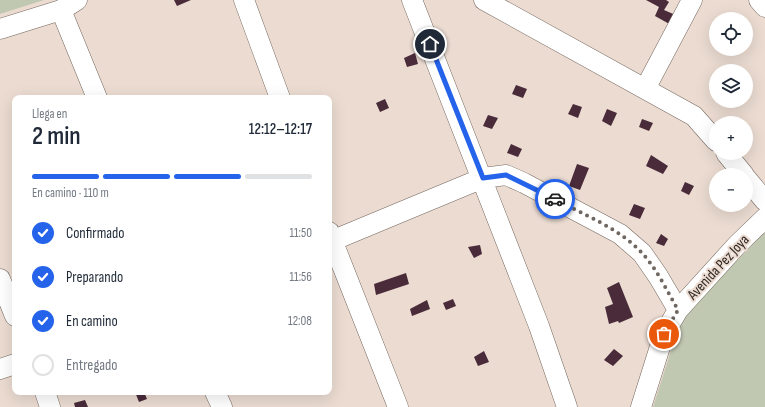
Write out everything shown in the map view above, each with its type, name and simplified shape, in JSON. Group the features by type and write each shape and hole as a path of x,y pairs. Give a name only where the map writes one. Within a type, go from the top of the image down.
{"street":[{"path":"244,0 279,95"},
{"path":"412,0 483,178 539,326 567,407"},
{"path":"484,0 694,116 709,133"},
{"path":"645,89 692,0"},
{"path":"759,0 765,7"},
{"path":"0,29 69,5 96,95"},
{"path":"732,160 738,168"},
{"path":"332,238 483,178 506,175 620,234 642,253 658,276 678,310"},
{"path":"753,186 765,201"},
{"name":"Avenida Pez Joya","path":"641,407 664,334 678,310 737,245 765,218"},
{"path":"332,244 398,407"},
{"path":"0,279 12,309"},
{"path":"0,369 12,365"},
{"path":"46,395 50,407"},
{"path":"216,395 222,407"}],"green space":[{"path":"0,0 44,0 0,14"},
{"path":"765,232 765,407 653,407 675,338 686,313"}],"building":[{"path":"174,0 191,0 177,6"},
{"path":"646,0 666,0 669,2 664,10 678,16 673,26 655,16 659,7"},
{"path":"415,53 418,64 407,67 404,58"},
{"path":"516,85 527,89 523,98 512,94"},
{"path":"385,99 389,108 380,112 376,103"},
{"path":"573,104 582,107 578,118 568,114"},
{"path":"607,109 617,113 611,126 602,121"},
{"path":"488,115 498,118 492,129 483,126"},
{"path":"642,119 653,123 649,131 639,127"},
{"path":"511,144 522,149 518,157 507,153"},
{"path":"651,155 668,166 663,174 646,166"},
{"path":"577,164 589,168 580,190 569,186"},
{"path":"685,182 694,186 689,195 681,191"},
{"path":"634,204 645,208 640,219 629,215"},
{"path":"661,234 668,239 664,246 656,243"},
{"path":"480,245 482,254 474,258 468,247"},
{"path":"406,273 409,284 376,295 374,284"},
{"path":"619,282 633,317 619,323 618,321 609,324 605,307 613,304 607,288"},
{"path":"453,299 456,306 446,310 443,303"},
{"path":"427,300 430,309 412,316 410,309"},
{"path":"614,349 623,356 613,366 604,360"},
{"path":"484,351 489,362 478,366 474,357"},
{"path":"136,395 145,395 147,399 139,402"},
{"path":"85,400 88,407 75,407 74,403"}],"way so far":[{"path":"555,199 620,234 642,253 658,276 678,310 664,334"}],"route":[{"path":"430,44 483,178 506,175 555,199"}]}
